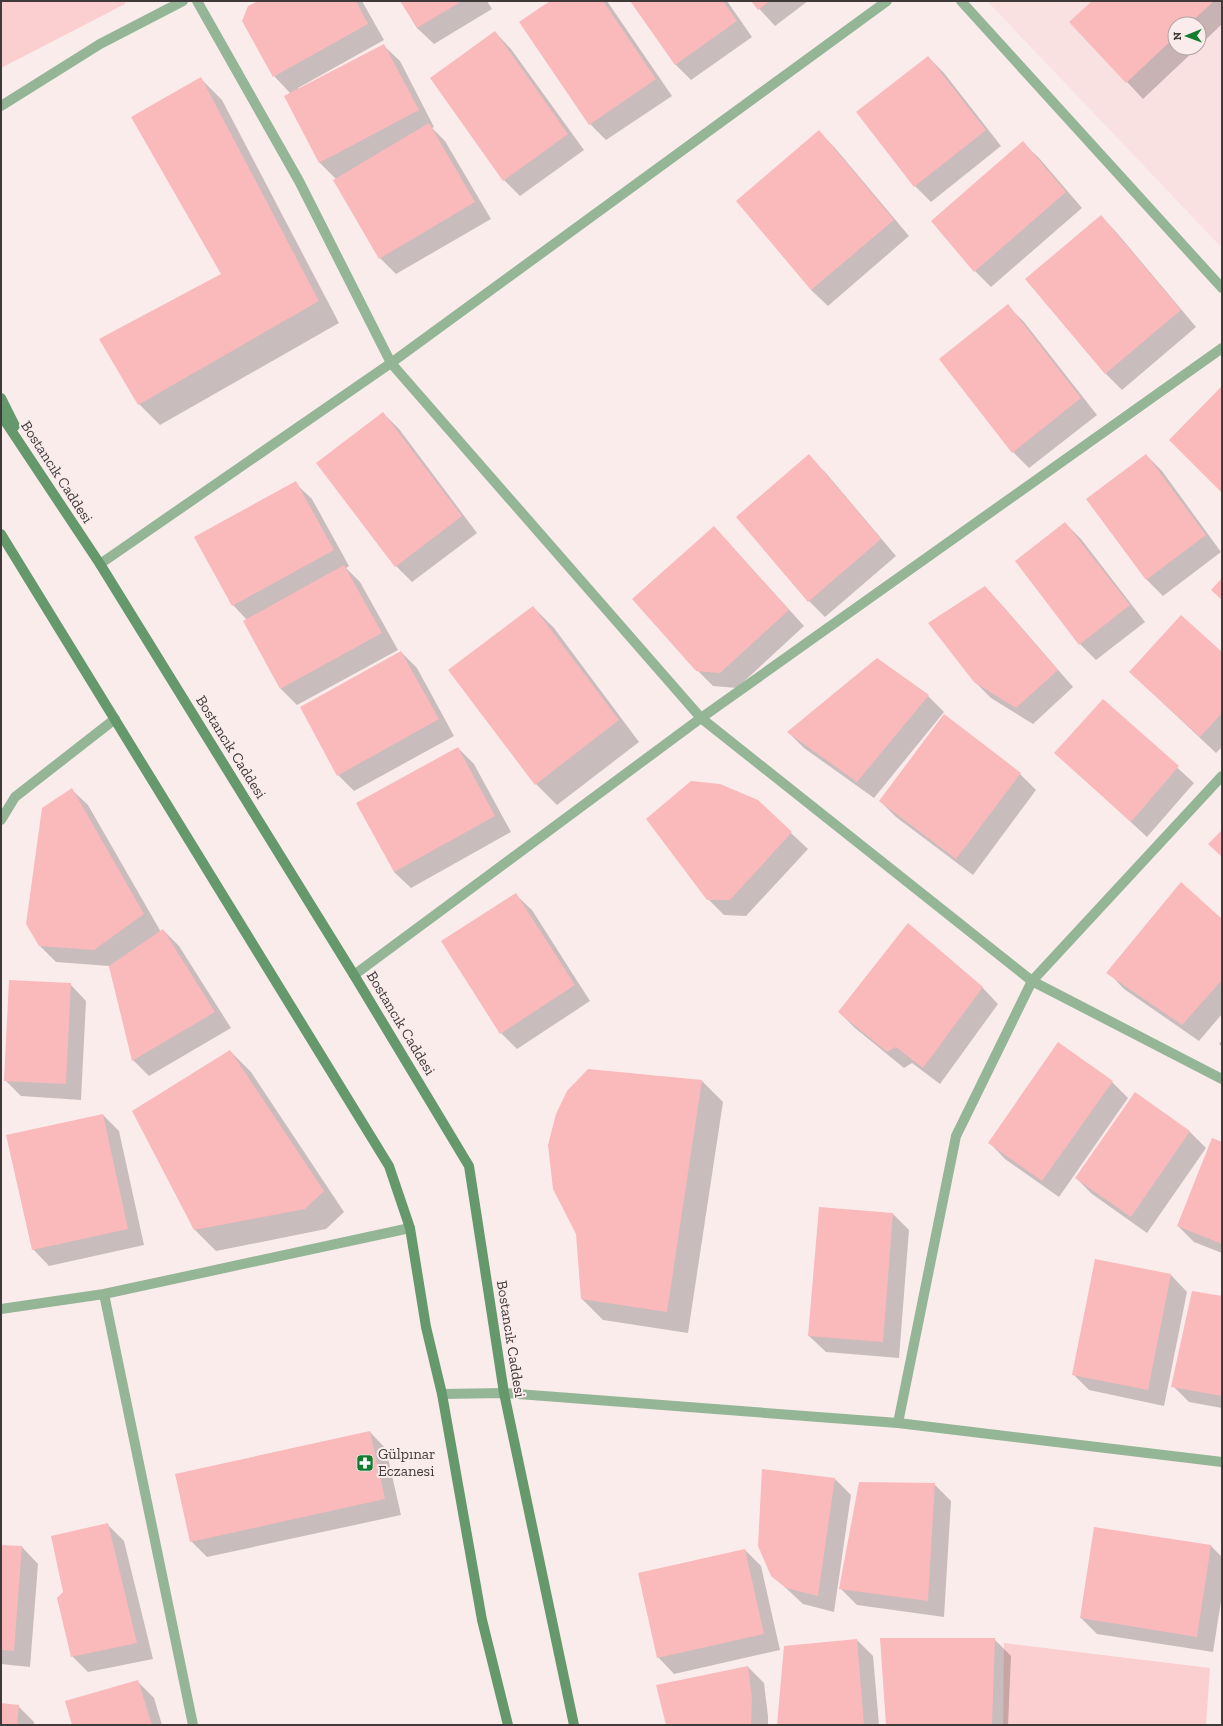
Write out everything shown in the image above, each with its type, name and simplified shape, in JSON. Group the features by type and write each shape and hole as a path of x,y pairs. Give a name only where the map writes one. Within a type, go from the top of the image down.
{"main road":[{"path":"1,398 34,464"},
{"name":"Bostancık Caddesi","path":"1,415 100,564 354,974 469,1166 504,1393 574,1725"},
{"path":"1,534 389,1166 410,1228 426,1327 442,1394 482,1620 508,1725"}],"street":[{"path":"1,106 100,44 183,1"},
{"path":"197,1 299,181 391,363 701,718 1032,981 1222,1079"},
{"path":"100,564 391,363 887,1"},
{"path":"960,1 1222,288"},
{"path":"354,974 701,718 1222,348"},
{"path":"1,820 15,798 115,719"},
{"path":"898,1423 956,1136 1032,981 1222,776"},
{"path":"1,1309 104,1294 410,1228"},
{"path":"104,1294 193,1725"},
{"path":"442,1394 504,1393 898,1423 1222,1462"}],"shaded area":[{"path":"1,1 125,1 125,4 1,68"},
{"path":"987,1 1222,1 1222,248"},
{"path":"1004,1643 1210,1668 1206,1725 1003,1725"}],"building":[{"path":"258,1 356,1 368,24 273,77 242,21 248,6"},
{"path":"400,1 462,1 417,28"},
{"path":"550,1 603,1 656,79 589,125 519,22"},
{"path":"630,1 723,1 737,21 675,65"},
{"path":"751,1 770,1 758,10"},
{"path":"1092,1 1214,1 1198,16 1167,16 1167,45 1126,83 1069,22"},
{"path":"495,31 568,134 503,181 430,78"},
{"path":"384,44 419,110 319,163 284,96"},
{"path":"928,56 986,130 914,187 856,112"},
{"path":"201,77 319,301 138,405 99,339 221,274 131,117"},
{"path":"429,123 475,202 379,259 333,180"},
{"path":"819,130 894,220 811,290 736,201"},
{"path":"1023,141 1066,192 974,272 931,221"},
{"path":"1101,215 1181,310 1105,374 1025,279"},
{"path":"1008,304 1081,398 1012,453 939,359"},
{"path":"1222,386 1222,493 1169,440"},
{"path":"383,412 462,516 395,567 316,463"},
{"path":"809,454 881,539 808,602 736,517"},
{"path":"1146,454 1206,535 1146,580 1086,499"},
{"path":"296,481 334,550 232,606 194,537"},
{"path":"1065,522 1130,605 1079,645 1015,561"},
{"path":"714,526 789,610 720,673 696,671 632,599"},
{"path":"344,565 382,633 280,689 243,621"},
{"path":"1222,578 1222,600 1211,590"},
{"path":"985,586 1058,670 1016,708 974,682 928,623"},
{"path":"533,606 619,720 535,785 448,670"},
{"path":"1181,615 1222,652 1222,713 1200,737 1129,672"},
{"path":"401,651 439,719 337,776 300,707"},
{"path":"877,658 929,695 857,782 787,732"},
{"path":"1103,699 1179,766 1131,822 1054,753"},
{"path":"944,714 1021,773 956,859 879,801"},
{"path":"458,747 495,816 394,872 356,803"},
{"path":"691,781 720,784 758,800 792,832 730,900 707,900 646,819"},
{"path":"72,788 144,914 94,950 39,946 26,924 42,808"},
{"path":"1222,830 1222,857 1208,844"},
{"path":"1181,882 1222,919 1222,980 1182,1025 1106,973"},
{"path":"516,893 575,985 500,1034 441,941"},
{"path":"908,923 983,987 923,1068 896,1047 887,1052 838,1012"},
{"path":"163,929 215,1012 132,1061 109,966"},
{"path":"9,980 71,983 66,1084 4,1081"},
{"path":"1058,1042 1113,1081 1042,1181 988,1143"},
{"path":"230,1050 324,1191 305,1209 194,1230 132,1111"},
{"path":"588,1069 702,1080 667,1312 581,1299 576,1234 553,1189 548,1145 556,1114 567,1091"},
{"path":"1135,1092 1190,1131 1131,1217 1075,1178"},
{"path":"103,1114 128,1229 32,1250 6,1135"},
{"path":"1212,1138 1222,1142 1222,1244 1177,1226"},
{"path":"819,1207 893,1213 883,1342 808,1336"},
{"path":"1095,1259 1171,1274 1148,1390 1072,1375"},
{"path":"1192,1291 1222,1296 1222,1396 1171,1387"},
{"path":"370,1431 385,1499 190,1542 175,1474"},
{"path":"762,1469 835,1478 818,1596 786,1588 771,1576 758,1546"},
{"path":"859,1482 935,1483 928,1601 839,1589"},
{"path":"108,1523 137,1643 71,1657 57,1598 63,1592 51,1536"},
{"path":"1094,1527 1211,1545 1197,1637 1080,1618"},
{"path":"1,1545 22,1546 14,1651 1,1650"},
{"path":"745,1549 764,1634 657,1658 638,1573"},
{"path":"880,1638 995,1638 992,1725 886,1725"},
{"path":"857,1639 864,1725 777,1725 784,1646"},
{"path":"748,1666 752,1699 751,1725 666,1725 656,1685"},
{"path":"138,1680 152,1725 72,1725 65,1701"},
{"path":"1,1703 19,1705 17,1725 1,1725"}],"place":[{"name":"Gülpınar Eczanesi","path":"365,1463"}]}
